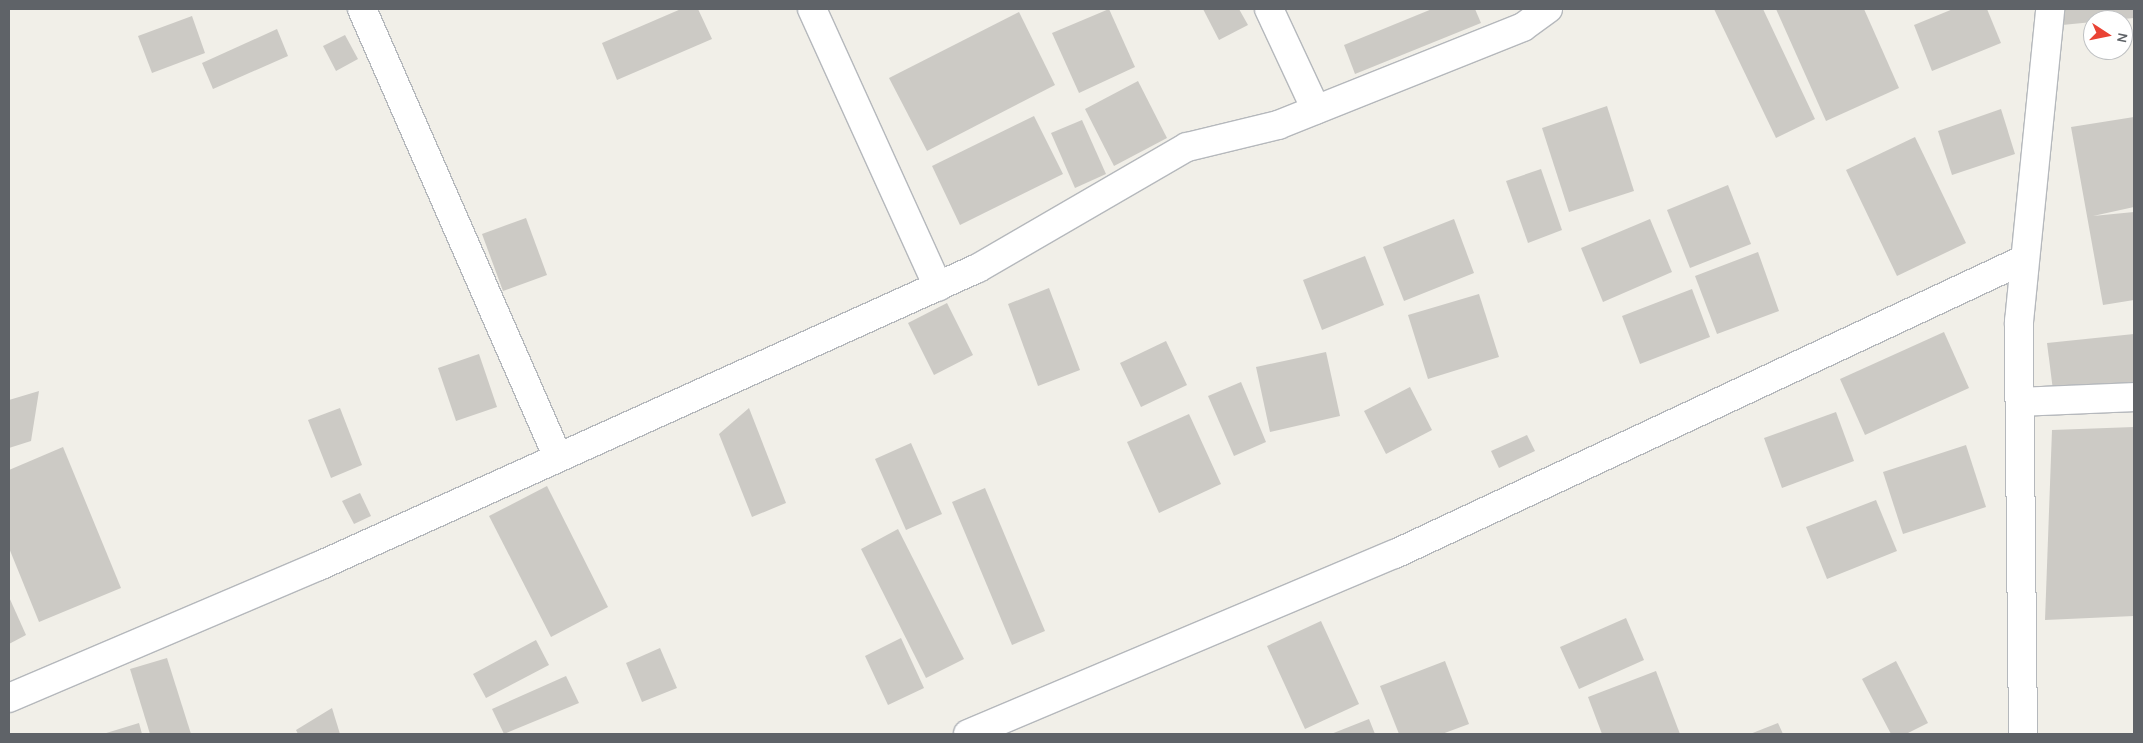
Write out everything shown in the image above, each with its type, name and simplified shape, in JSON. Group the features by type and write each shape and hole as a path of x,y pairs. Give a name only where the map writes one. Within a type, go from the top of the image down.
{"street":[{"path":"362,9 558,456"},
{"path":"812,9 938,287"},
{"path":"1269,9 1316,110"},
{"path":"9,698 318,566 558,456 938,287 978,268 1187,147 1278,125 1523,27 1548,9"},
{"path":"2023,734 2020,402 2023,260 2050,9"},
{"path":"968,734 1395,554 2023,260"},
{"path":"2020,402 2134,397"}],"building":[{"path":"681,9 698,9 712,39 617,80 602,43"},
{"path":"1109,9 1135,67 1079,93 1052,33"},
{"path":"1203,9 1239,9 1248,25 1219,40"},
{"path":"1432,9 1475,9 1481,23 1355,74 1344,45"},
{"path":"1714,9 1763,9 1815,119 1776,138"},
{"path":"1776,9 1864,9 1899,88 1826,121"},
{"path":"1953,9 1987,9 2001,43 1932,71 1914,25"},
{"path":"2061,9 2134,9 2133,18 2133,10 2083,10 2083,23 2062,25"},
{"path":"1019,12 1055,85 927,151 889,78"},
{"path":"192,16 205,53 152,73 138,36"},
{"path":"277,29 288,56 213,89 202,63"},
{"path":"345,35 358,59 336,71 323,46"},
{"path":"1138,81 1167,138 1114,166 1085,109"},
{"path":"1607,106 1634,191 1569,212 1542,128"},
{"path":"2001,109 2015,154 1952,175 1938,131"},
{"path":"1034,116 1063,174 960,225 932,166"},
{"path":"2134,117 2134,207 2093,216 2134,212 2134,300 2103,305 2071,127"},
{"path":"1082,120 1106,174 1075,188 1051,133"},
{"path":"1915,137 1966,243 1897,276 1846,170"},
{"path":"1541,169 1562,230 1528,243 1506,181"},
{"path":"1728,185 1751,244 1690,268 1667,210"},
{"path":"526,218 547,275 503,291 482,234"},
{"path":"1454,219 1474,273 1404,301 1383,247"},
{"path":"1650,219 1672,272 1603,302 1581,248"},
{"path":"1758,252 1779,311 1717,334 1695,276"},
{"path":"1365,256 1384,305 1322,330 1303,280"},
{"path":"1049,288 1080,370 1038,386 1008,304"},
{"path":"1692,289 1710,337 1640,364 1622,316"},
{"path":"1479,294 1499,357 1428,379 1408,315"},
{"path":"947,303 973,355 934,375 908,323"},
{"path":"1944,332 1969,388 1865,435 1840,379"},
{"path":"2134,334 2134,387 2054,398 2047,343"},
{"path":"1166,341 1187,385 1141,407 1120,363"},
{"path":"1326,352 1340,416 1270,432 1256,367"},
{"path":"479,354 497,407 456,421 438,368"},
{"path":"1241,382 1266,442 1234,456 1208,396"},
{"path":"1410,387 1432,430 1386,454 1364,411"},
{"path":"39,391 31,441 9,448 9,400"},
{"path":"340,408 362,465 331,478 308,420"},
{"path":"749,408 786,503 752,517 719,434"},
{"path":"1836,412 1854,461 1782,488 1764,438"},
{"path":"1189,414 1221,484 1159,513 1127,442"},
{"path":"2134,427 2134,616 2045,620 2052,430"},
{"path":"1527,435 1535,451 1499,468 1491,451"},
{"path":"911,443 942,514 906,530 875,459"},
{"path":"1966,445 1986,507 1903,534 1883,472"},
{"path":"63,447 121,588 39,622 9,548 9,470"},
{"path":"547,486 608,607 551,637 489,516"},
{"path":"985,488 1045,631 1012,645 952,502"},
{"path":"360,493 371,516 354,524 342,501"},
{"path":"1876,500 1897,551 1827,579 1806,527"},
{"path":"898,529 964,659 926,678 861,549"},
{"path":"9,597 26,635 9,644"},
{"path":"1626,618 1644,660 1579,689 1560,647"},
{"path":"1321,621 1359,704 1305,729 1267,646"},
{"path":"901,638 924,688 888,705 865,656"},
{"path":"536,640 549,665 486,698 473,674"},
{"path":"660,648 677,688 642,702 626,663"},
{"path":"167,658 191,734 150,734 130,669"},
{"path":"1445,661 1469,724 1442,734 1399,734 1380,686"},
{"path":"1896,661 1928,723 1906,734 1891,734 1862,679"},
{"path":"1656,671 1680,734 1602,734 1588,697"},
{"path":"566,676 579,703 504,734 492,709"},
{"path":"332,708 340,734 298,734 296,730"},
{"path":"1369,719 1375,734 1331,734"},
{"path":"139,723 142,734 103,734"},
{"path":"1778,723 1783,734 1750,734"}]}
